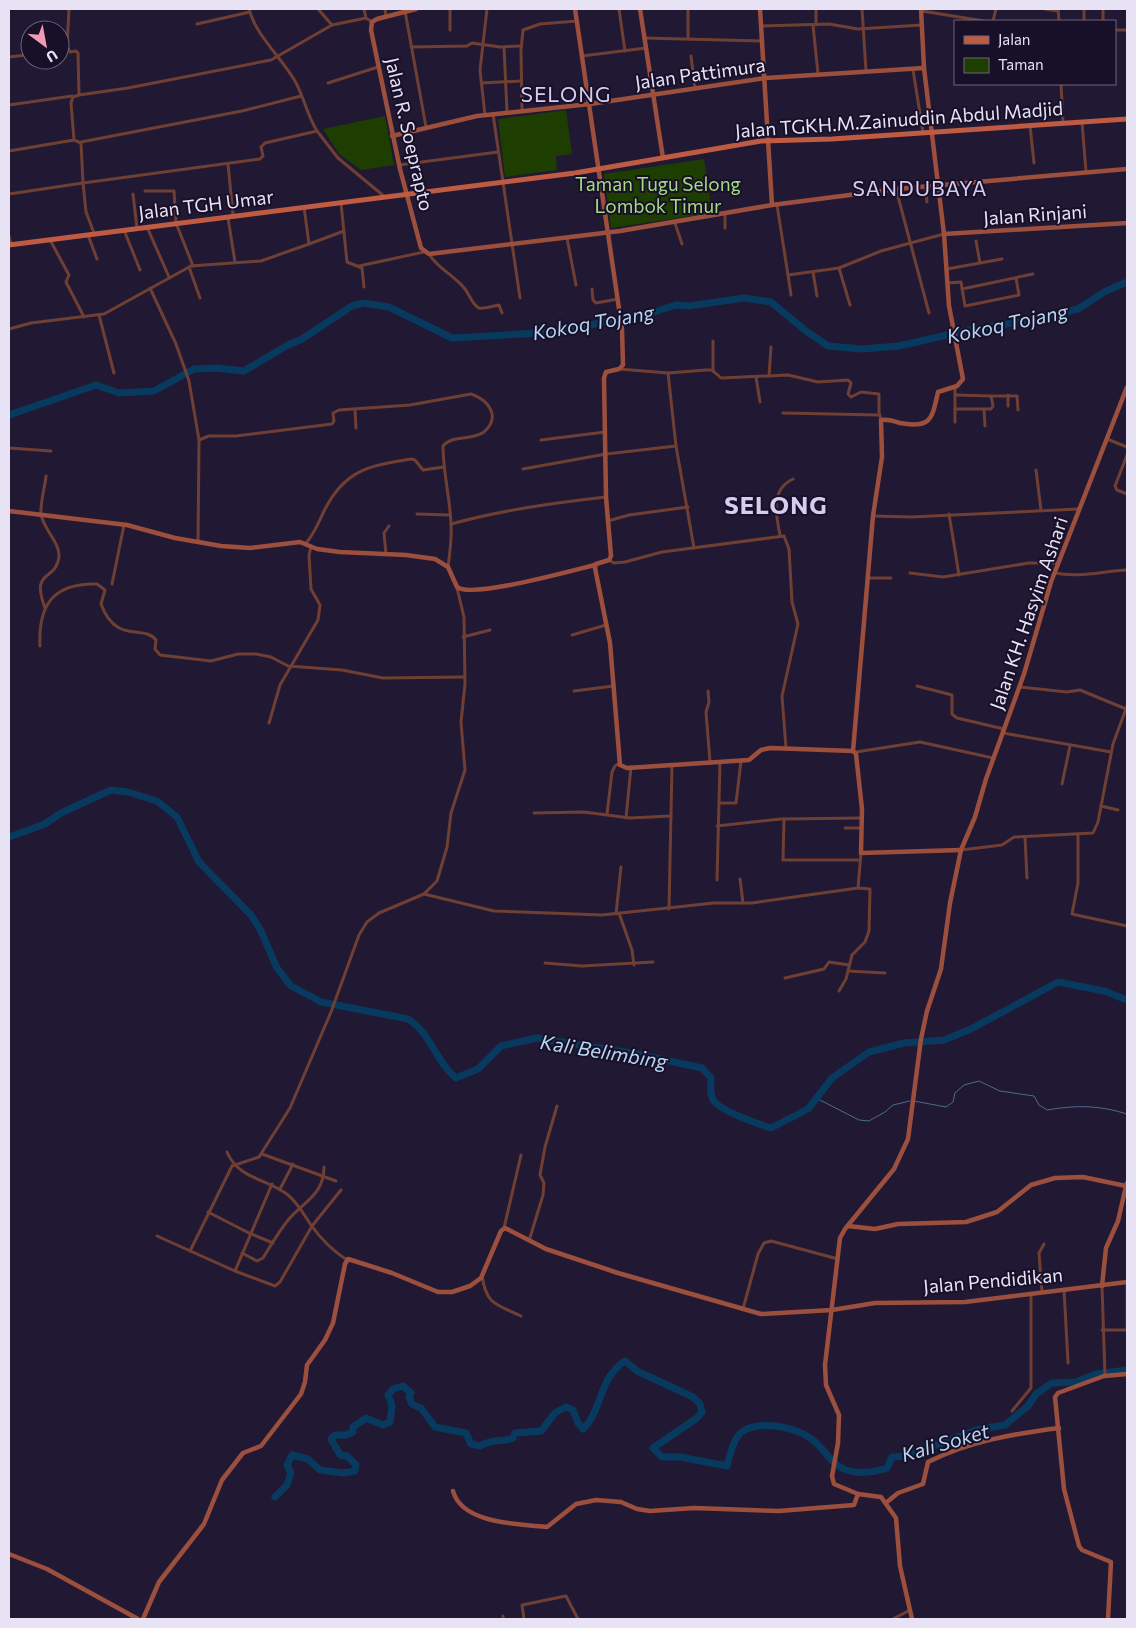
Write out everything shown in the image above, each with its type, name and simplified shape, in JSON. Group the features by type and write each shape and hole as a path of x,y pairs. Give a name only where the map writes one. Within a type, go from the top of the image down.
{"main road":[{"name":"Jalan TGKH.M.Zainuddin Abdul Madjid","path":"406,194 599,169 770,140 832,139 1127,119"},
{"name":"Jalan TGH Umar","path":"10,245 406,194"}],"street":[{"path":"69,9 67,47 69,51 76,51 78,53 77,96 71,101 74,140"},
{"path":"318,9 332,25"},
{"path":"364,9 366,18 372,22 398,11 416,9"},
{"path":"386,9 386,16"},
{"path":"450,9 450,30"},
{"path":"485,115 481,83 481,55 487,9"},
{"path":"575,9 619,301 623,361 618,369"},
{"path":"619,9 625,51"},
{"path":"640,9 663,158"},
{"path":"688,9 688,38"},
{"path":"760,9 775,205 791,295"},
{"path":"816,9 814,25 818,74"},
{"path":"862,9 866,71"},
{"path":"1045,9 1058,10"},
{"path":"197,24 250,10 277,57 295,80 309,118 317,131 338,158 385,197"},
{"path":"409,10 411,47 426,127"},
{"path":"783,414 880,417 914,425 926,422 934,414 938,392 955,388 961,384 963,379 954,331 924,68 922,10 978,20"},
{"path":"9,105 77,96 234,68 277,57 332,25 366,18"},
{"path":"522,110 521,46 523,30 540,24 577,21"},
{"name":"Jalan R. Soeprapto","path":"372,22 378,67 399,166 406,194 427,253"},
{"path":"762,26 814,25 863,29 922,24"},
{"path":"644,38 688,38 727,42 763,41"},
{"path":"411,47 467,46 472,43 504,47 521,46"},
{"path":"504,47 507,112"},
{"path":"582,56 646,48"},
{"path":"691,56 695,88"},
{"path":"328,83 378,67"},
{"name":"Jalan Pattimura","path":"392,136 485,115 590,104 766,78 924,68"},
{"path":"913,70 923,132"},
{"path":"481,83 521,81"},
{"path":"1061,85 1063,123"},
{"path":"9,151 74,140 81,142 242,111 301,96"},
{"path":"493,114 520,298"},
{"path":"1082,122 1086,172"},
{"path":"1030,126 1034,163"},
{"path":"9,194 260,159 263,156 261,147 265,143 317,131"},
{"path":"81,142 86,212 94,233"},
{"path":"399,166 498,152"},
{"path":"228,163 235,262"},
{"path":"358,266 427,253 511,246 675,223 775,205 896,189 1127,169"},
{"path":"924,186 927,202"},
{"path":"896,189 929,313"},
{"path":"145,191 174,190 176,223 194,266"},
{"path":"133,194 137,228"},
{"path":"340,202 347,262 362,269 364,287"},
{"path":"304,207 309,244"},
{"path":"725,214 725,228"},
{"path":"675,223 682,244"},
{"name":"Jalan Rinjani","path":"944,234 1127,223"},
{"path":"147,226 169,277"},
{"path":"124,230 140,270"},
{"path":"9,329 31,323 99,315 114,310 189,267 261,261 344,231"},
{"path":"87,234 97,259"},
{"path":"788,276 839,268 910,243 944,234"},
{"path":"9,236 10,245"},
{"path":"567,238 576,285"},
{"path":"49,239 69,275 66,282 84,317"},
{"path":"976,241 980,263"},
{"path":"427,253 437,264 460,282 476,306 481,308 499,305 502,313"},
{"path":"947,269 1002,259"},
{"path":"189,267 200,298"},
{"path":"839,268 850,305"},
{"path":"814,272 817,296"},
{"path":"962,289 1033,274"},
{"path":"948,283 960,282 965,306 1019,296 1016,278"},
{"path":"150,288 190,381 199,440 198,543"},
{"path":"592,288 593,300 596,303 619,301"},
{"path":"99,315 114,372"},
{"path":"713,341 713,371"},
{"path":"769,376 772,347"},
{"path":"609,560 611,556 606,496 605,373 618,369 668,373 713,371 721,378 792,376 818,382 848,380 851,383 848,394 851,397 860,392 879,394 882,457 873,516 854,752 862,818 858,888"},
{"path":"668,373 676,446 694,548"},
{"path":"756,377 760,402"},
{"path":"955,388 955,422"},
{"name":"Jalan KH. Hasyim Ashari","path":"858,1494 834,1484 832,1473 838,1443 839,1415 826,1385 825,1365 840,1238 894,1168 908,1139 921,1040 927,1011 941,969 950,903 961,850 975,817 993,758 1020,687 1055,573 1127,388"},
{"path":"199,440 205,437 236,436 330,424 334,422 332,414 335,411 410,405 467,394 477,397 492,410 491,423 478,435 444,444 444,467 452,542 448,567"},
{"path":"955,395 1008,395 1017,397 1018,410"},
{"path":"1008,395 1008,406"},
{"path":"955,409 992,408 992,396"},
{"path":"984,409 985,426"},
{"path":"355,410 356,428"},
{"path":"541,440 606,432"},
{"path":"1107,439 1127,447"},
{"path":"523,469 606,454 676,446"},
{"path":"9,448 51,451"},
{"path":"1127,455 1116,486 1118,491 1127,494"},
{"path":"306,544 336,490 347,478 373,467 411,459 425,470 444,467"},
{"path":"1036,470 1041,510"},
{"path":"45,608 39,592 40,583 57,563 59,554 41,514 46,476"},
{"path":"780,535 777,517 778,494 783,485 793,479"},
{"path":"451,524 483,515 543,504 606,496"},
{"path":"608,521 688,506"},
{"path":"873,516 906,518 949,514 1080,509"},
{"path":"9,511 124,524 198,543 250,548 291,543 306,544 340,552 435,559 448,567 458,588 464,617 464,676 460,722 465,774 452,812 449,836 436,881 424,894 379,913 367,922 359,935 331,1012 290,1108 262,1154 256,1158 234,1164 208,1212 190,1251"},
{"path":"417,514 450,514"},
{"path":"949,514 959,575"},
{"path":"112,584 124,524"},
{"path":"386,554 384,533 389,526"},
{"path":"458,588 467,591 496,587 595,565 609,560 614,563 625,562 655,553 780,535 784,536 789,549 792,602 798,624 782,696 786,748"},
{"path":"269,723 277,694 290,666 314,630 320,613 318,598 311,589 309,556 312,546"},
{"path":"910,573 939,577 1029,563 1059,563"},
{"path":"595,565 606,625 614,686 620,763 624,768 741,760 752,758 766,748 854,752 920,742 993,758"},
{"path":"1055,573 1085,576 1108,571 1127,570"},
{"path":"868,578 891,578"},
{"path":"40,646 41,619 45,608 54,596 69,587 97,584 105,590 101,604 111,622 125,632 151,635 156,640 156,649 160,656 211,661 238,654 256,654 271,657 290,666 342,670 384,678 464,676"},
{"path":"572,635 606,625"},
{"path":"463,637 490,630"},
{"path":"574,691 614,686"},
{"path":"917,686 952,695 952,714 957,718 1003,731 1070,746 1111,752"},
{"path":"861,853 961,850 1002,844 1012,838 1078,835 1094,832 1111,752 1126,708 1080,690 1067,692 1020,687"},
{"path":"708,691 710,697 706,712 710,762"},
{"path":"1062,784 1070,746"},
{"path":"720,803 736,803 741,760"},
{"path":"716,880 720,762"},
{"path":"607,814 614,768 620,763"},
{"path":"669,909 672,765"},
{"path":"626,818 631,768"},
{"path":"1100,806 1118,810"},
{"path":"534,813 578,811 626,818 671,816"},
{"path":"718,826 784,819 862,818"},
{"path":"784,819 782,857 784,861 860,860"},
{"path":"845,828 861,828"},
{"path":"1078,835 1078,883 1072,914 1127,926"},
{"path":"1025,837 1027,878"},
{"path":"621,867 618,914 632,950 634,965"},
{"path":"740,879 743,903"},
{"path":"424,894 494,911 618,914 714,903 743,903 858,888 870,889 870,932 865,942 853,953 840,991"},
{"path":"545,963 582,966 634,965 653,962"},
{"path":"785,978 824,969 829,962 849,965"},
{"path":"848,971 885,973"},
{"path":"529,1242 543,1195 544,1183 540,1175 556,1106"},
{"path":"227,1152 234,1164 249,1177 272,1184 280,1189 301,1209 312,1226 330,1247 347,1260 380,1268 438,1292 462,1290 477,1282 482,1275 504,1228 521,1155"},
{"path":"262,1154 336,1181"},
{"path":"280,1189 293,1164"},
{"path":"242,1253 260,1260 289,1220 317,1192 324,1177 324,1167"},
{"path":"848,1226 875,1229 898,1224 966,1222 997,1212 1031,1185 1055,1178 1083,1177 1127,1185 1118,1221 1106,1248 1102,1286 1105,1376"},
{"path":"235,1271 249,1234 272,1184"},
{"path":"157,1236 235,1271 268,1284 278,1284 312,1226 341,1190"},
{"path":"208,1212 249,1234 273,1242"},
{"name":"Jalan Pendidikan","path":"504,1228 529,1242 618,1273 761,1314 832,1310 875,1303 964,1302 1127,1283"},
{"path":"742,1310 758,1254 764,1242 771,1241 838,1259"},
{"path":"1042,1292 1040,1253 1044,1244"},
{"path":"143,1619 159,1582 200,1530 226,1475 243,1453 261,1446 301,1394 306,1382 307,1366 325,1340 333,1323 347,1260"},
{"path":"482,1275 485,1293 490,1301 521,1316"},
{"path":"1102,1330 1127,1330 1127,1283"},
{"path":"1064,1289 1068,1363"},
{"path":"1012,1411 1031,1388 1031,1293"},
{"path":"1108,1619 1111,1561 1082,1550 1080,1546 1066,1499 1055,1400 1057,1394 1105,1376 1127,1374"},
{"path":"886,1502 898,1493 923,1484 928,1462 966,1446 1002,1436 1059,1428"},
{"path":"453,1491 455,1499 467,1512 500,1522 548,1527 576,1504 596,1500 621,1502 636,1509 650,1511 694,1508 780,1511 854,1506 858,1494 878,1496 886,1502 896,1518 900,1566 912,1619"},
{"path":"9,1554 47,1569 138,1619"},
{"path":"524,1619 522,1605 566,1596 578,1619"},
{"path":"893,1619 911,1610"}],"green space":[{"path":"566,110 572,154 556,156 557,170 505,177 498,119"},
{"path":"385,116 394,165 361,170 339,154 323,129"},
{"name":"Taman Tugu Selong Lombok Timur","path":"704,159 712,213 611,228 604,174"}],"waterway":[{"name":"Kokoq Tojang","path":"9,415 96,385 119,393 154,391 194,369 216,368 244,371 288,345 302,339 352,306 363,303 389,307 452,338 556,332 654,312 676,305 689,306 744,298 771,302 806,331 828,346 862,349 899,346 1078,309 1106,291 1127,282"},
{"name":"Kali Belimbing","path":"9,837 45,824 61,813 111,790 128,792 157,801 177,817 199,862 251,915 260,929 277,968 291,986 321,1002 408,1019 428,1039 443,1064 456,1078 478,1069 501,1046 537,1038 637,1054 702,1068 711,1078 711,1096 718,1105 740,1117 771,1128 808,1109 832,1078 869,1052 904,1043 944,1040 971,1029 1058,982 1104,991 1127,1000"},
{"path":"914,1101 946,1107 953,1102 955,1093 964,1085 979,1081 1000,1091 1034,1096 1039,1105 1047,1110 1087,1107 1127,1114"},
{"path":"816,1098 859,1120 869,1121 893,1105 910,1101"},
{"name":"Kali Soket","path":"275,1497 287,1485 291,1473 287,1465 292,1455 308,1459 320,1470 343,1473 355,1471 356,1465 347,1456 340,1455 331,1439 335,1435 346,1435 353,1432 353,1427 366,1418 383,1425 390,1422 392,1405 388,1395 393,1389 403,1386 411,1393 409,1397 412,1404 421,1408 435,1427 466,1433 471,1444 480,1446 494,1441 513,1438 515,1433 541,1431 555,1413 566,1407 573,1410 578,1423 583,1429 594,1413 610,1376 625,1361 637,1371 693,1397 700,1404 702,1412 697,1418 653,1448 662,1457 680,1457 727,1466 732,1447 743,1431 759,1426 779,1426 806,1435 841,1468 862,1472 887,1468 892,1457 907,1456 976,1430 1005,1425 1028,1406 1036,1394 1052,1383 1076,1382 1096,1374 1127,1370"}],"district":[{"name":"SELONG","path":"566,93"},
{"name":"SANDUBAYA","path":"920,187"},
{"name":"SELONG","path":"776,504"}]}
